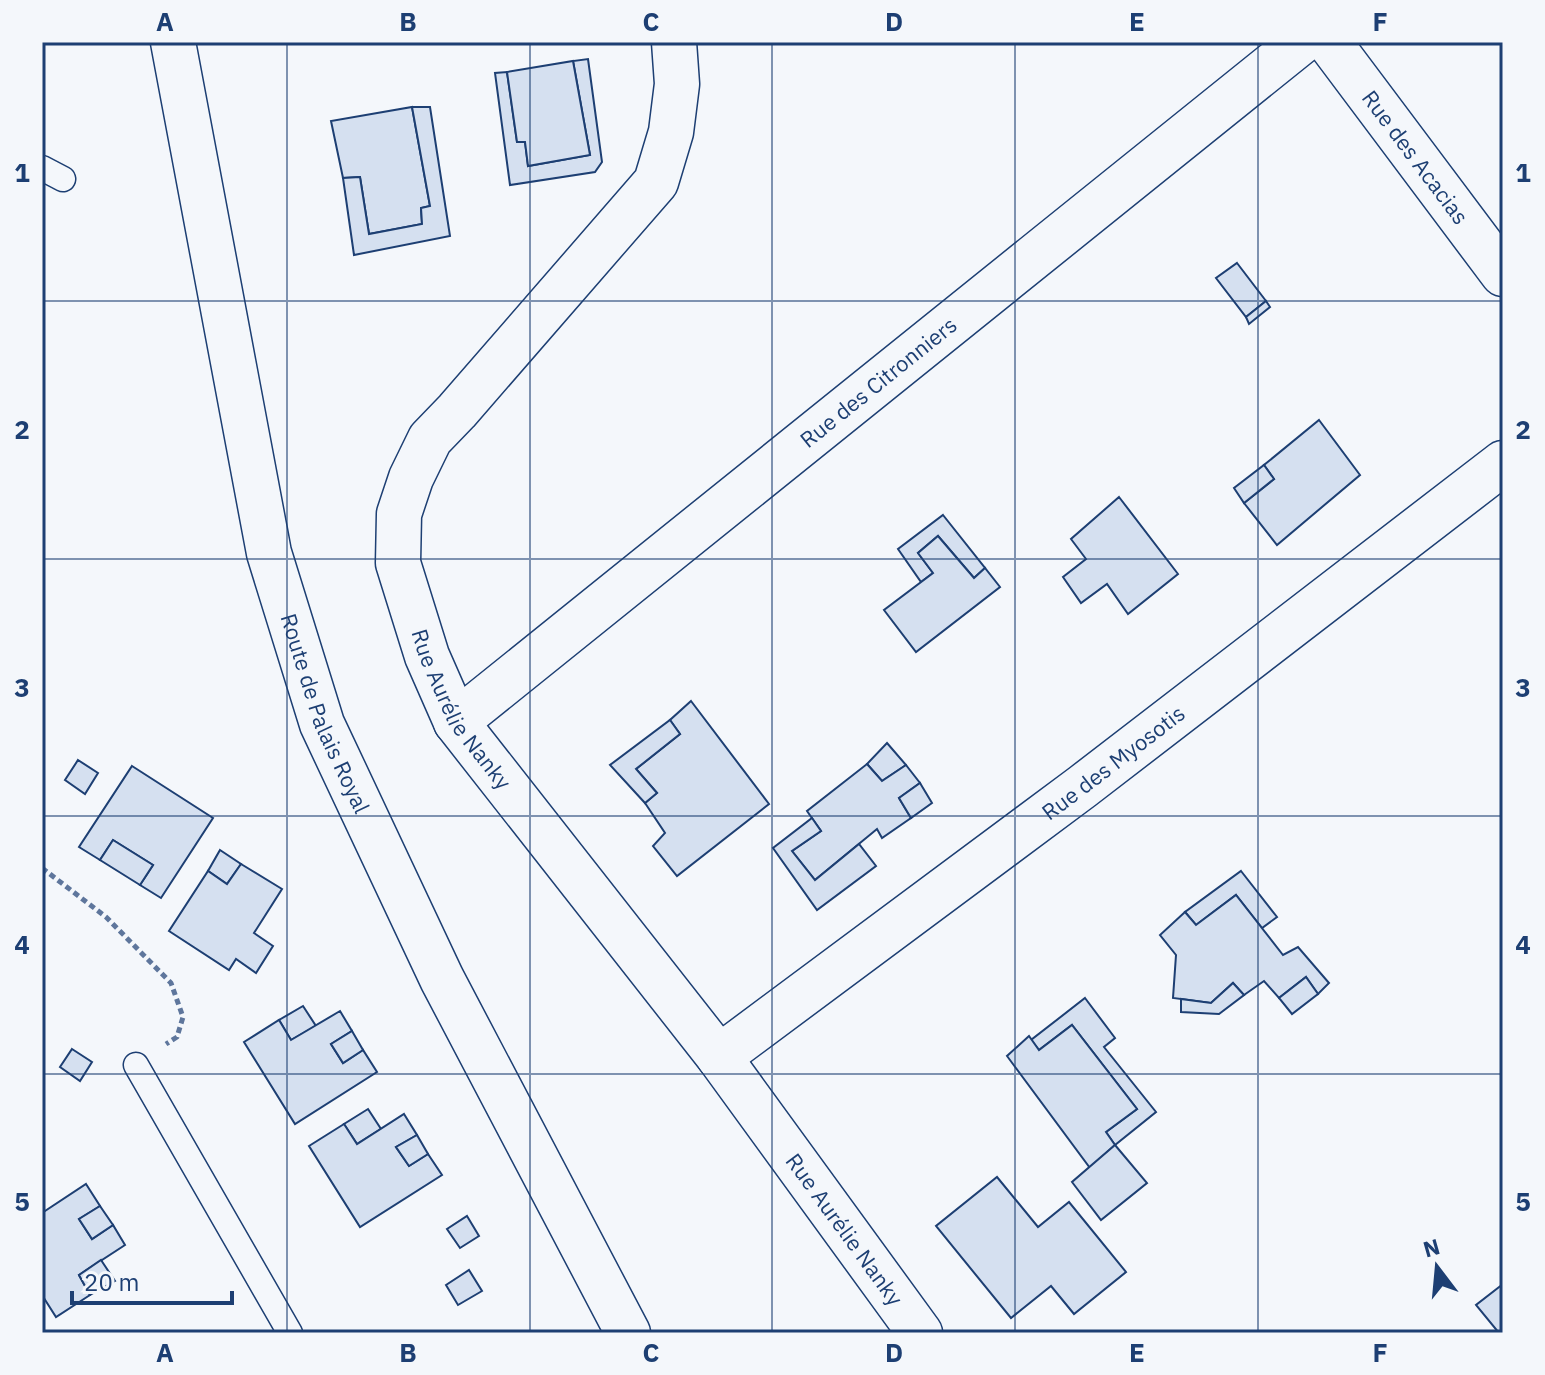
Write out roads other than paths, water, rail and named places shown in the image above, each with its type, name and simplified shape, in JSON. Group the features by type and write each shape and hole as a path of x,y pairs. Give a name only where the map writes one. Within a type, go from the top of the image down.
{"street":[{"name":"Route de Palais Royal","path":"173,42 269,553 322,724 442,979 628,1333"},
{"name":"Rue Aurélie Nanky","path":"674,42 677,84 671,132 656,182 430,439 411,478 399,514 398,563 427,656 456,722 719,1057 920,1333"},
{"name":"Rue des Citronniers","path":"456,722 1301,42"},
{"name":"Rue des Acacias","path":"1329,42 1503,274"},
{"name":"Rue des Myosotis","path":"719,1057 1069,797 1503,463"}],"lane":[{"path":"136,1065 290,1333"}]}
